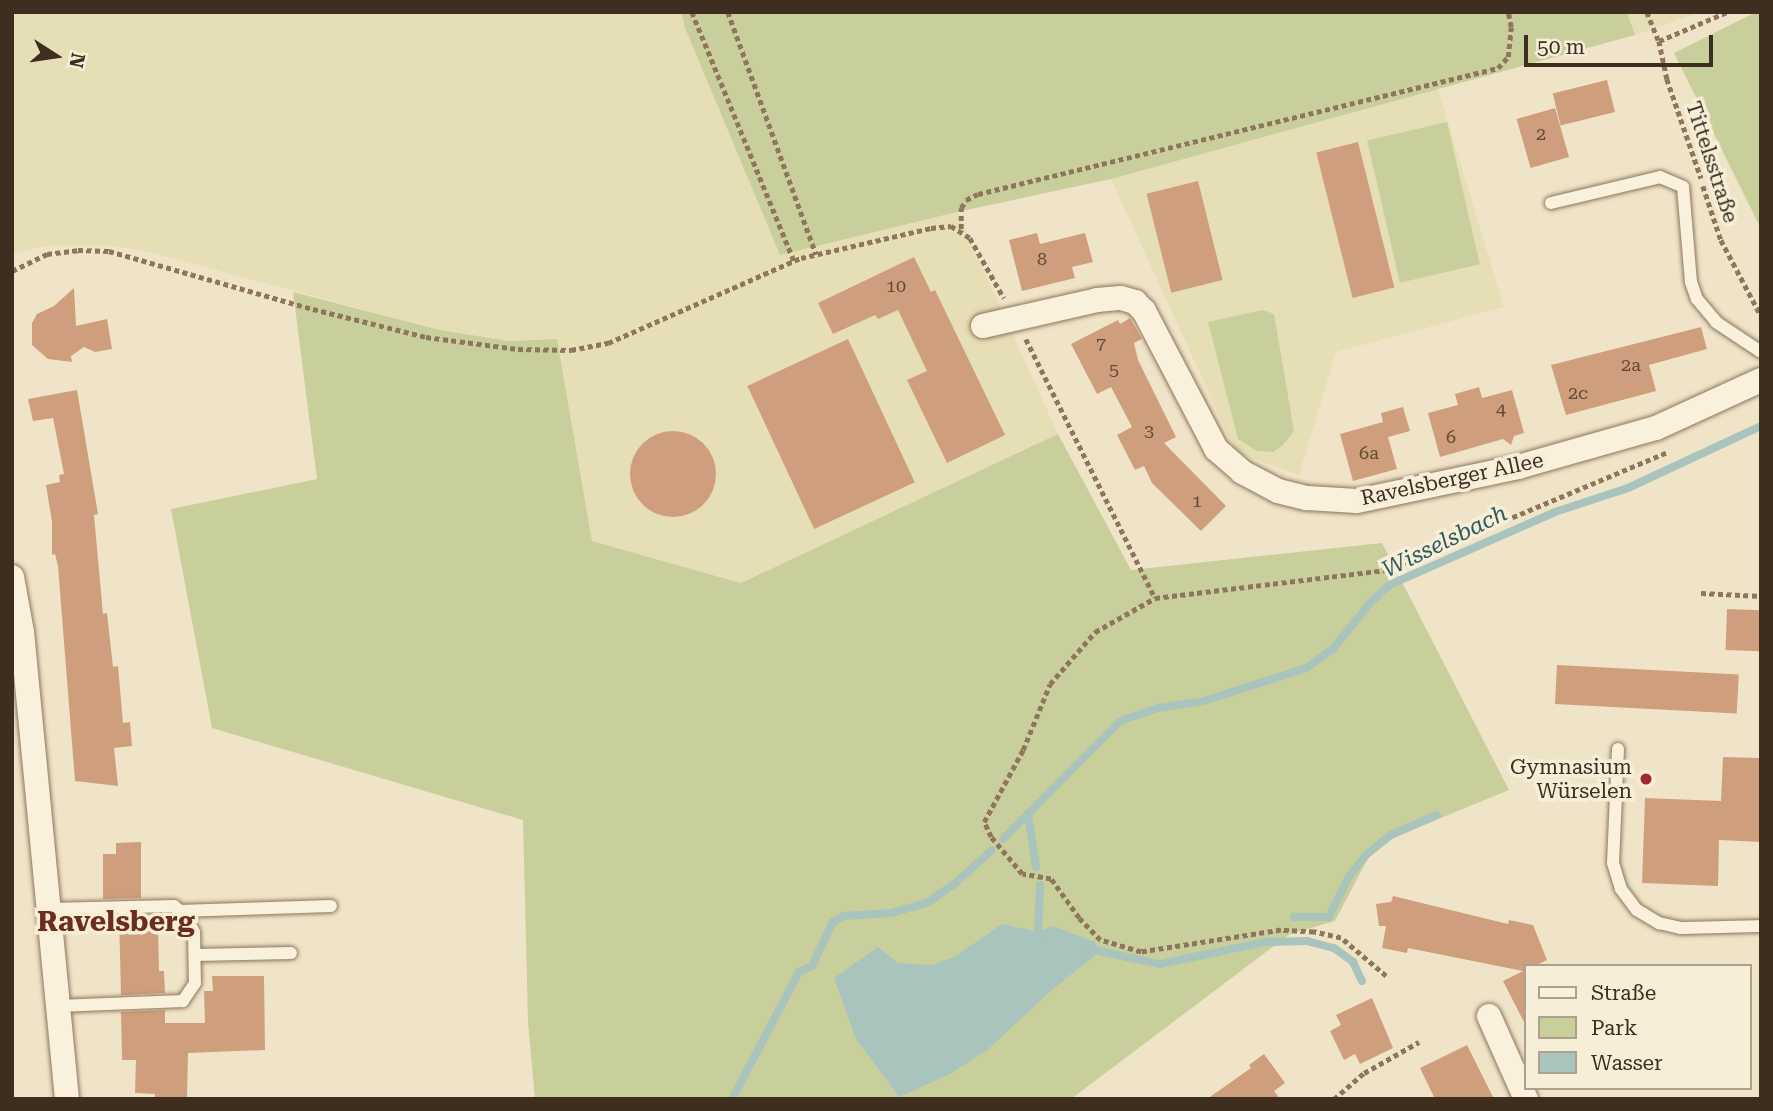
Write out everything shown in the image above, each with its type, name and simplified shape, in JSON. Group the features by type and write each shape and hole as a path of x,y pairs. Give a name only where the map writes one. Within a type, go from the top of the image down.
{"street":[{"name":"Ravelsberger Allee","path":"983,326 1097,300 1121,298 1135,302 1144,311 1216,449 1242,472 1278,491 1307,498 1357,501 1518,467 1656,428 1761,380"},
{"path":"12,578 22,632 66,1099"},
{"path":"1489,1016 1526,1099"}],"lane":[{"path":"1551,203 1660,177 1683,187 1691,282 1697,299 1716,322 1761,352"},
{"path":"1618,749 1613,863 1620,888 1637,910 1659,923 1680,928 1761,926"},
{"path":"49,909 174,906 194,932 195,983 183,1001 96,1002 57,1006"},
{"path":"179,911 331,906"},
{"path":"195,955 291,953"}],"path":[{"path":"692,12 794,261"},
{"path":"727,12 816,254"},
{"path":"961,229 961,208 966,200 978,194 1498,68 1508,57 1511,27 1508,12"},
{"name":"Tittelsstraße","path":"1647,12 1659,41 1668,79 1721,240 1761,316"},
{"path":"1659,41 1727,12"},
{"path":"12,271 47,254 78,250 109,251 313,309 426,337 518,349 571,350 608,343 794,261 931,228 951,226 961,229 970,238 1015,318 1155,598"},
{"path":"1386,976 1341,938 1314,932 1281,930 1174,950 1141,952 1101,940 1051,879 1022,874 991,837 984,822 1023,750 1050,684 1095,632 1155,598 1387,570 1674,449"},
{"path":"1701,593 1761,596"},
{"path":"1334,1099 1364,1073 1419,1042"}],"shaded area":[{"path":"12,12 681,12 685,28 780,255 957,212 1058,434 742,583 592,541 557,339 509,341 440,330 141,250 103,245 47,246 12,253"},
{"path":"1628,12 1701,12 1635,35"},
{"path":"1438,89 1504,307 1336,352 1299,475 1236,452 1111,179"}],"green space":[{"path":"681,12 1627,12 1635,35 1111,179 957,212 780,255 685,28"},
{"path":"1756,12 1761,12 1761,229 1674,53"},
{"path":"1447,122 1480,264 1400,283 1367,140"},
{"path":"293,292 440,330 509,341 557,339 592,541 741,583 1058,434 1131,570 1382,543 1509,790 1375,845 1335,921 1290,934 1071,1099 535,1099 528,1023 523,820 212,728 171,509 317,479"},
{"path":"1262,310 1274,314 1294,431 1283,445 1273,452 1257,451 1238,439 1208,322"}],"water":[{"path":"1002,924 1038,932 1053,926 1095,942 1099,952 1053,989 986,1051 950,1074 899,1097 856,1039 834,978 878,947 898,963 932,965 956,956"}],"building":[{"path":"1607,80 1615,112 1561,126 1553,94"},
{"path":"1555,108 1569,157 1531,168 1517,119"},
{"path":"1358,142 1394,288 1353,298 1316,152"},
{"path":"1198,181 1223,280 1171,293 1147,194"},
{"path":"1037,233 1040,244 1085,233 1093,262 1072,267 1075,278 1022,291 1009,240"},
{"path":"914,257 931,292 935,290 1005,435 947,463 907,380 927,371 898,310 878,319 875,315 833,334 818,303"},
{"path":"74,288 76,326 107,319 112,349 95,352 84,347 71,356 72,362 48,359 32,345 32,323 37,314 54,306"},
{"path":"1130,318 1142,339 1134,343 1138,360 1176,437 1164,443 1226,506 1201,531 1152,483 1144,466 1135,470 1117,435 1132,427 1111,387 1097,394 1071,344 1118,320 1120,324"},
{"path":"1701,327 1707,349 1649,365 1656,391 1566,415 1551,365"},
{"path":"848,339 915,482 814,529 747,386"},
{"path":"1479,387 1482,398 1512,390 1524,433 1514,436 1511,445 1503,439 1440,457 1428,413 1458,405 1455,394"},
{"path":"77,390 98,514 94,515 103,614 107,613 113,667 118,666 123,723 130,722 132,746 114,748 118,786 75,781 58,566 55,554 52,555 52,522 46,485 60,482 59,475 64,474 53,418 33,421 28,399"},
{"path":"1403,407 1410,431 1388,437 1397,469 1353,481 1340,434 1383,422 1381,413"},
{"path":"665,431 681,431 704,443 713,457 716,474 713,491 704,505 681,517 665,517 649,510 637,498 630,482 630,466 637,450 649,438"},
{"path":"1727,609 1761,610 1760,651 1726,650"},
{"path":"1557,665 1739,675 1737,713 1555,704"},
{"path":"1723,757 1761,758 1761,842 1719,840 1718,886 1642,883 1645,798 1721,801"},
{"path":"141,842 141,898 103,899 103,854 116,854 116,843"},
{"path":"1393,896 1508,924 1509,920 1533,925 1547,960 1539,964 1524,964 1524,1022 1503,981 1523,971 1408,948 1407,953 1382,948 1386,926 1379,926 1376,904 1391,902"},
{"path":"119,916 141,916 141,928 158,927 159,971 164,971 165,993 121,995"},
{"path":"212,976 264,976 265,1050 188,1053 187,1099 155,1099 155,1094 135,1093 136,1060 122,1060 121,1012 165,1010 165,1023 205,1023 204,991 213,991"},
{"path":"1372,998 1393,1048 1360,1064 1355,1054 1344,1060 1330,1031 1341,1025 1336,1015"},
{"path":"1467,1045 1494,1099 1435,1099 1420,1068"},
{"path":"1264,1054 1285,1083 1274,1091 1280,1099 1207,1099 1251,1068 1249,1065"}],"waterway":[{"name":"Wisselsbach","path":"1003,839 1120,721 1158,708 1204,701 1306,668 1333,649 1370,603 1389,585 1555,512 1628,488 1761,426"},
{"path":"1028,814 1036,867"},
{"path":"1294,917 1329,917 1348,878 1366,855 1391,835 1437,815"},
{"name":"Wisselsbach","path":"732,1099 799,972 812,966 833,922 844,916 891,913 927,903 953,885 992,850"},
{"path":"1040,885 1038,932 1047,935"},
{"path":"1089,949 1160,964 1265,942 1307,941 1334,948 1353,962 1362,981"}],"place":[{"name":"Gymnasium Würselen","path":"1646,779"}],"district":[{"name":"Ravelsberg","path":"116,922"}]}
